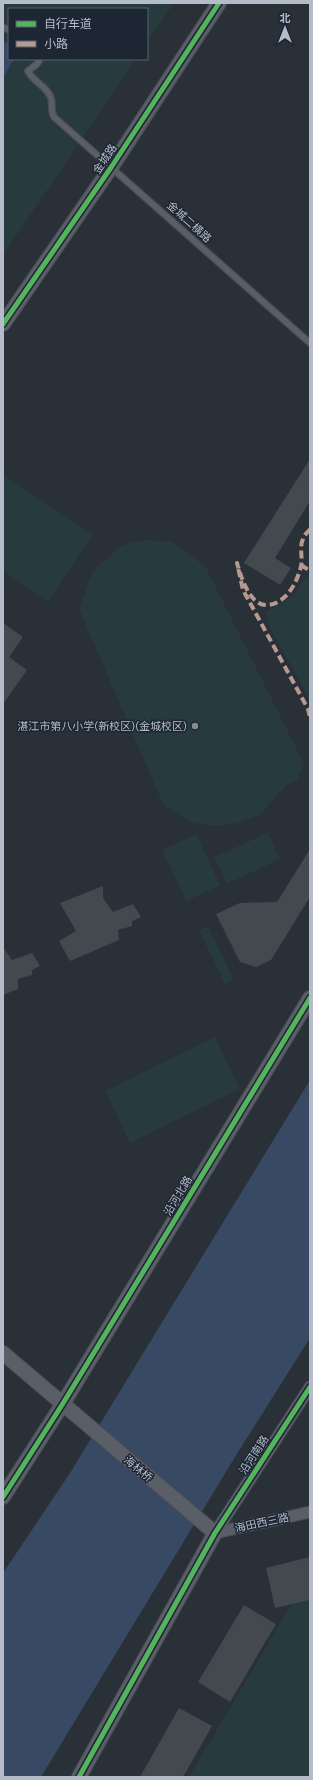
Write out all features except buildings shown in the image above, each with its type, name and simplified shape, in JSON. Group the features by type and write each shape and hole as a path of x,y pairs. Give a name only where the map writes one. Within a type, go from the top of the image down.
{"street":[{"name":"金城路","path":"3,324 112,166 219,3"},
{"name":"沿河北路","path":"3,1497 62,1405 310,998"},
{"name":"海林桥","path":"3,1353 62,1405 215,1533"},
{"name":"沿河南路","path":"215,1533 310,1387"},
{"name":"海田西三路","path":"215,1533 310,1512"},
{"path":"79,1777 215,1533"}],"lane":[{"name":"金城二横路","path":"39,60 37,64 28,71 32,78 42,86 51,98 52,113 54,117 112,166 310,343"}],"green space":[{"path":"3,3 174,3 148,42 148,8 8,8 8,60 135,60 3,255"},
{"path":"3,475 92,535 48,601 3,571"},
{"path":"148,540 171,542 205,566 304,764 298,779 287,785 259,815 239,823 217,826 193,823 163,804 79,609 93,571 122,545"},
{"path":"306,576 310,578 310,701 268,623 266,612 294,595"},
{"path":"268,833 280,859 227,884 214,857"},
{"path":"196,834 220,885 187,901 162,850"},
{"path":"208,926 234,980 225,984 199,930"},
{"path":"215,1037 240,1089 130,1143 105,1091"},
{"path":"310,1600 310,1777 189,1777 292,1603"}],"water":[{"path":"3,40 8,44 8,60 13,60 3,78"},
{"path":"310,1080 310,1338 235,1457 41,1777 3,1777 3,1573 70,1473"}],"marked path":[{"path":"310,529 304,536 302,542 301,563 297,579 290,592 274,604 261,604 251,596 241,576 237,563 243,590 308,709 310,717"},
{"path":"301,565 310,571"}],"cycle path":[{"path":"3,324 112,166 219,3"},
{"path":"3,1497 62,1405 310,998"},
{"path":"79,1777 215,1533 310,1387"}],"place":[{"name":"湛江市第八小学(新校区)(金城校区)","path":"195,726"}]}
